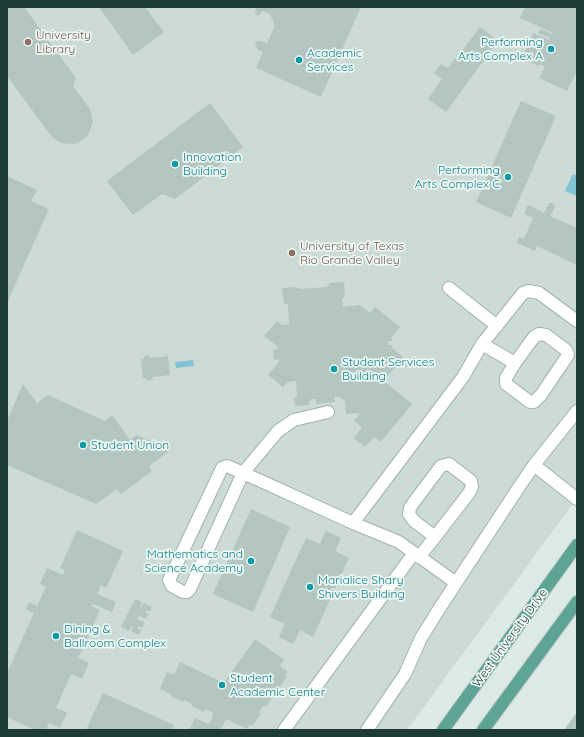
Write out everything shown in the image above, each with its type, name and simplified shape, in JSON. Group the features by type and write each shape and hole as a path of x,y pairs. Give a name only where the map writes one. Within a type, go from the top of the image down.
{"main road":[{"name":"West University Drive","path":"443,730 577,545"},
{"path":"483,730 577,602"}],"street":[{"path":"449,288 497,326"},
{"path":"353,524 463,377 482,344 522,293 529,291 539,293 577,321"},
{"path":"539,334 546,335 566,350 568,355 541,395 534,402 530,402 506,384 506,378 515,363 534,337 539,334"},
{"path":"482,344 515,363"},
{"path":"368,730 405,674 421,638 456,583 534,465 577,411"},
{"path":"328,412 302,417 278,430 243,473 188,592 183,592 172,586 169,580 222,468 227,466 243,473 353,524 399,542 456,583"},
{"path":"284,730 417,555 436,537 472,487 471,481 449,464 441,466 410,508 409,514 414,521 436,537"},
{"path":"534,465 577,499"}],"shaded area":[{"name":"University of Texas Rio Grande Valley","path":"7,7 577,7 577,498 407,730 7,730"}],"water":[{"path":"573,174 577,176 577,196 565,191"},
{"path":"193,360 194,366 176,368 175,362"}],"building":[{"name":"University Library","path":"7,7 24,7 76,78 73,86 90,109 93,122 88,135 78,143 61,143 52,137 7,76"},
{"path":"99,7 145,7 164,32 133,55"},
{"name":"Academic Services","path":"256,7 361,7 321,97 256,68 263,52 257,49 255,43 257,41 261,41 267,43 275,26 270,14 262,11 258,16 255,14"},
{"name":"Performing Arts Complex A","path":"525,7 577,7 577,71 567,91 539,78 545,67 522,59 533,33 550,40 550,38 538,33 541,29 552,34 553,33 520,18"},
{"path":"480,27 498,41 446,112 428,99 442,79 434,73 441,64 448,68"},
{"name":"Performing Arts Complex C","path":"521,101 556,116 511,218 476,202"},
{"name":"Innovation Building","path":"210,103 243,147 175,199 162,194 133,215 107,181"},
{"path":"7,176 37,190 31,201 49,209 7,303"},
{"path":"549,203 552,203 555,207 550,216 577,228 577,265 537,246 535,251 517,243 519,237 524,239 533,218 524,214 528,205 544,213"},
{"name":"Student Services Building","path":"344,282 345,296 342,300 343,307 360,305 370,313 375,307 400,327 391,338 392,341 388,341 388,345 392,345 392,348 403,357 384,381 412,404 381,442 374,437 365,447 354,438 362,427 354,421 359,415 357,413 346,414 345,401 339,397 334,397 335,402 316,404 316,399 311,399 308,405 295,406 294,399 297,395 296,381 288,382 283,387 268,375 279,362 279,359 274,360 273,350 278,349 278,347 264,336 277,321 282,325 289,324 288,305 284,303 282,288 296,287 300,289 327,287 330,283"},
{"path":"144,356 150,356 150,358 168,356 170,375 152,377 153,380 146,380 146,378 143,378 141,359 144,359"},
{"name":"Student Union","path":"23,384 37,403 48,395 105,421 112,415 130,440 137,435 171,450 149,466 152,471 121,494 117,489 96,504 7,465 7,421"},
{"name":"Mathematics and Science Academy","path":"251,509 290,527 253,612 213,594"},
{"name":"Dining & Ballroom Complex","path":"77,530 123,551 106,588 101,585 97,594 116,602 112,612 93,604 91,606 100,610 78,658 89,663 82,679 71,674 56,708 67,713 60,728 49,723 46,730 35,730 7,717 7,673 34,613 26,609 29,602 37,606 46,587 40,584 47,568 63,575 65,570 60,568"},
{"name":"Marialice Shary Shivers Building","path":"326,531 341,538 335,551 349,558 313,637 300,630 293,644 279,637 285,624 270,617 306,538 320,544"},
{"path":"135,599 142,602 140,608 144,603 152,607 149,612 146,610 145,612 148,614 146,619 139,616 137,619 145,622 142,628 138,626 137,628 141,630 139,635 131,631 132,625 129,631 121,627"},
{"name":"Student Academic Center","path":"255,639 284,660 280,666 288,672 285,675 287,677 279,688 277,687 272,694 274,695 266,707 264,705 259,712 261,714 252,726 250,724 247,729 226,719 221,730 189,730 195,718 209,724 214,713 205,709 204,712 191,706 192,704 184,700 183,702 170,696 171,694 160,689 167,672 174,675 180,662 224,683"},
{"path":"103,693 174,725 172,730 86,730"},
{"path":"577,712 577,730 564,730"}],"place":[{"name":"University Library","path":"28,42"},
{"name":"Performing Arts Complex A","path":"551,49"},
{"name":"Academic Services","path":"299,60"},
{"name":"Innovation Building","path":"175,164"},
{"name":"Performing Arts Complex C","path":"508,177"},
{"name":"University of Texas Rio Grande Valley","path":"292,253"},
{"name":"Student Services Building","path":"334,369"},
{"name":"Student Union","path":"83,445"},
{"name":"Mathematics and Science Academy","path":"251,561"},
{"name":"Marialice Shary Shivers Building","path":"310,587"},
{"name":"Dining & Ballroom Complex","path":"56,636"},
{"name":"Student Academic Center","path":"222,685"}]}
